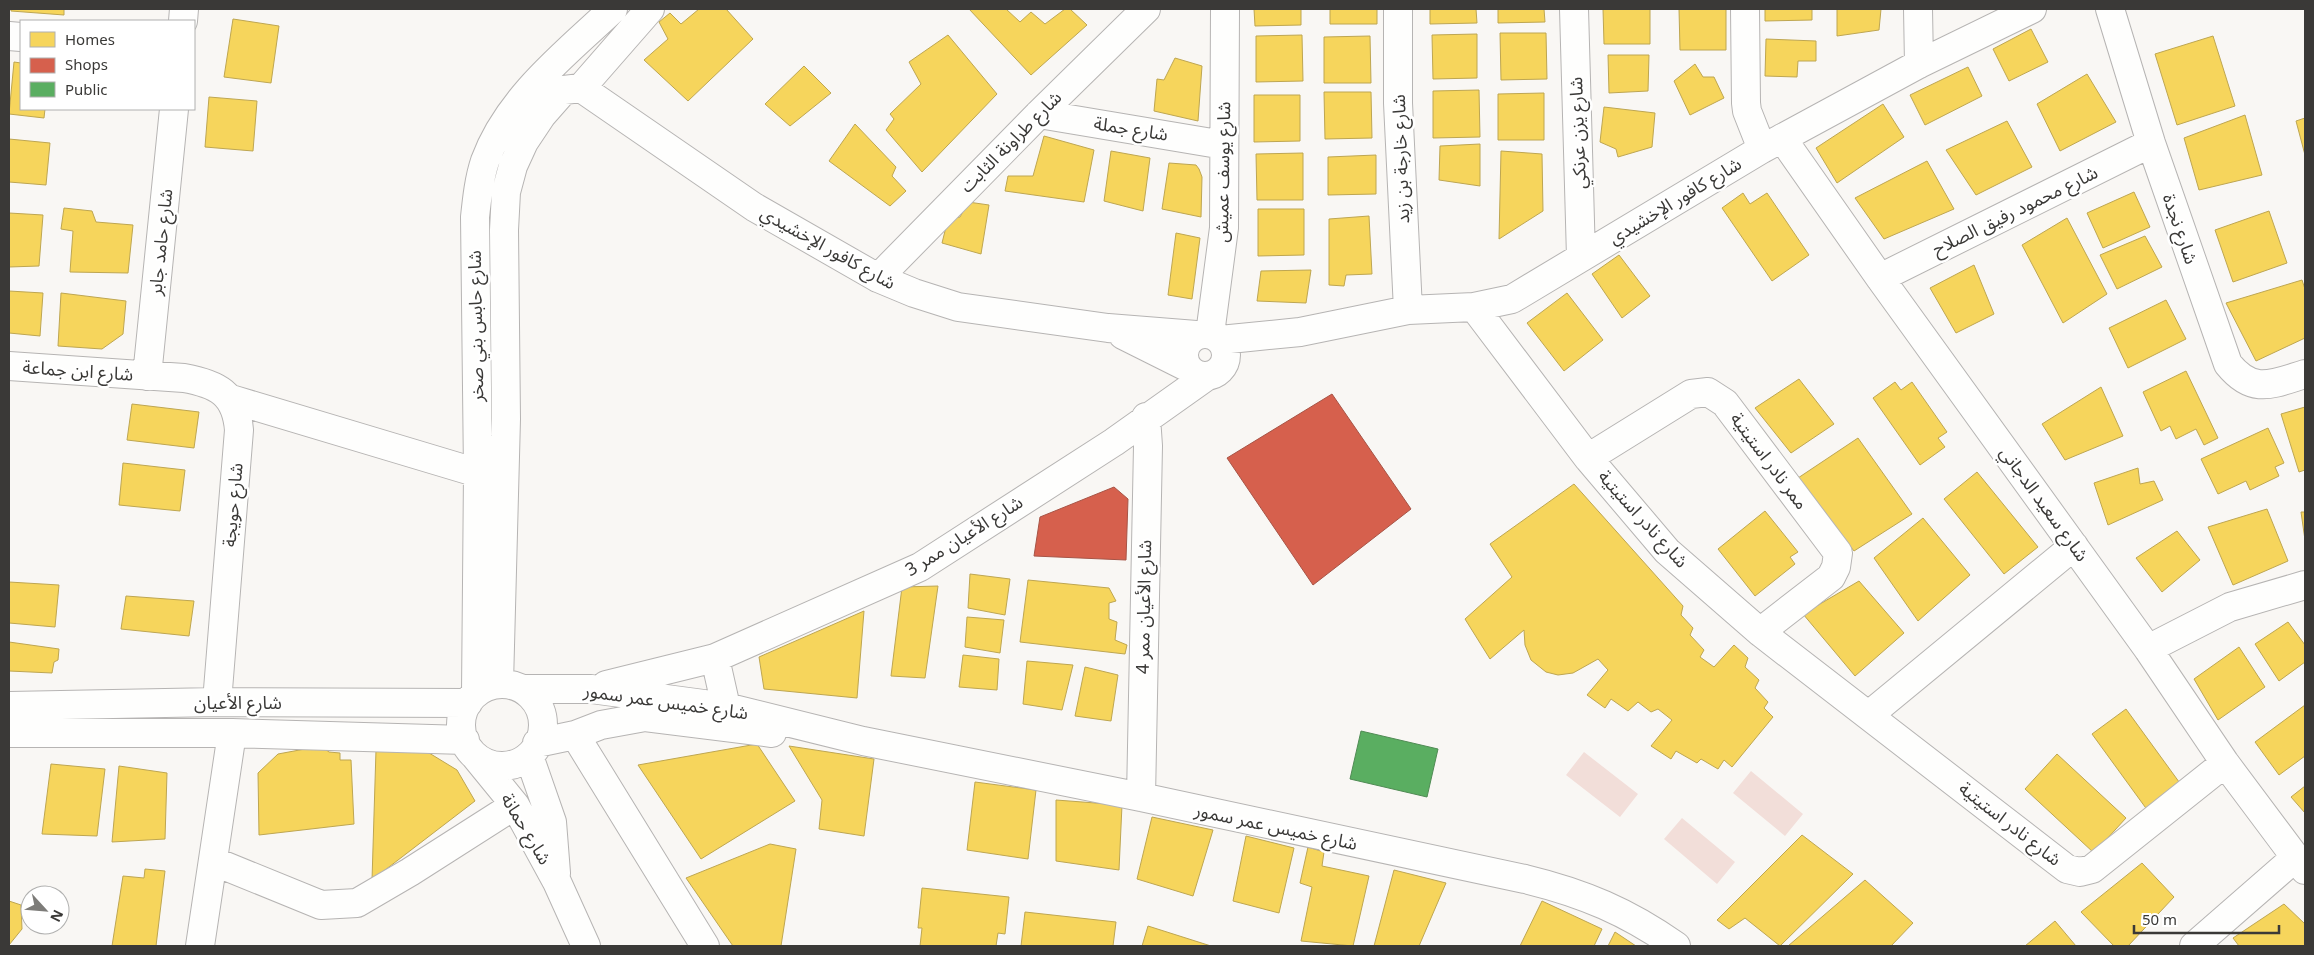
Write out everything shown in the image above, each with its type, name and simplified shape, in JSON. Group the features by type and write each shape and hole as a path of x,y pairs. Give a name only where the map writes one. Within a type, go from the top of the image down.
{"street":[{"name":"شارع حابس بني صخر","path":"492,692 478,473 475,217 478,189 485,160 500,130 517,105 544,74 612,9"},
{"name":"شارع حابس بني صخر","path":"492,692 506,419 504,230 506,192 513,166 524,142 542,115 564,90 581,88 650,9"},
{"name":"شارع طراونة الثابت","path":"878,278 1038,114 1146,9"},
{"name":"شارع يوسف عميش","path":"1213,341 1224,228 1225,9"},
{"name":"شارع خارجة بن زيد","path":"1398,9 1398,103 1408,310"},
{"name":"شارع يزن عرنكي","path":"1574,9 1581,257"},
{"name":"شارع سعيد الدجاني","path":"1745,9 1747,111 1880,278 2148,649 2225,763 2301,863"},
{"path":"1918,9 1919,64"},
{"name":"شارع كافور الإخشيدي","path":"581,88 679,158 754,207 878,278 914,293 958,307 1213,341 1300,332 1408,310 1474,307 1512,299 1772,143 1919,64 2032,9"},
{"name":"شارع نجدة","path":"2110,9 2151,143 2228,364 2236,374 2246,381 2259,386 2274,384 2305,374"},
{"name":"شارع حامد جابر","path":"147,376 174,110"},
{"name":"شارع جملة","path":"1038,114 1224,145"},
{"name":"شارع محمود رفيق الصلاح","path":"1880,278 2151,143"},
{"name":"شارع نادر استيتية","path":"1474,307 1588,458 1667,551 1760,632 2067,868 2080,872 2092,868 2225,763"},
{"name":"شارع كافور الإخشيدي","path":"1108,328 1194,370"},
{"path":"1194,370 1184,358 1184,349 1189,341 1213,341"},
{"name":"شارع الأعيان ممر 3","path":"591,689 715,658 920,567 1114,442 1146,417 1194,370 1220,369 1213,341"},
{"name":"شارع ابن جماعة","path":"9,366 147,376"},
{"path":"147,376 184,378 204,382 231,399 478,473"},
{"name":"ممر نادر استيتية","path":"1588,458 1691,394 1708,392 1725,403 1838,553 1836,567 1830,577 1760,632"},
{"name":"شارع حويجة","path":"217,702 239,430 238,411 231,399"},
{"name":"شارع الأعيان ممر 4","path":"1141,797 1148,446 1146,417"},
{"path":"1870,715 2074,546"},
{"path":"2148,649 2230,607 2305,584"},
{"path":"715,658 726,707"},
{"name":"شارع خميس عمر سمور","path":"492,692 591,689 726,707 863,742 1141,797 1566,889 1608,905 1648,926 1676,946"},
{"path":"492,692 540,709 543,721 542,734 533,750 519,762 496,765 484,761 469,747 462,728 463,715 492,692"},
{"name":"شارع الأعيان","path":"9,706 217,702 492,692"},
{"name":"شارع خميس عمر سمور","path":"533,750 601,725 645,718 863,742"},
{"name":"شارع الأعيان","path":"9,733 232,734 469,747"},
{"path":"200,946 232,734"},
{"path":"575,735 705,946"},
{"name":"شارع حمانة","path":"469,747 515,806 557,882 586,946"},
{"name":"شارع حمانة","path":"533,750 552,822 557,882"},
{"path":"213,861 322,904 357,903 515,806"},
{"path":"2194,946 2301,863"}],"shaded area":[{"path":"1584,752 1638,794 1620,817 1566,775"},
{"path":"1751,771 1803,814 1785,836 1733,793"},
{"path":"1682,818 1735,862 1717,884 1664,839"}],"building: Homes":[{"path":"11,9 64,9 64,15 11,11"},
{"path":"699,9 726,9 753,39 688,101 644,60 668,39 659,22 670,13 681,24"},
{"path":"969,9 1006,9 1020,22 1031,12 1045,24 1065,9 1070,9 1087,25 1031,75"},
{"path":"1254,9 1301,9 1301,25 1255,26"},
{"path":"1330,9 1377,9 1377,24 1330,24"},
{"path":"1430,9 1476,9 1477,23 1430,24"},
{"path":"1498,9 1544,9 1545,22 1498,23"},
{"path":"1603,9 1650,9 1650,44 1604,44"},
{"path":"1679,9 1726,9 1726,50 1680,50"},
{"path":"1765,9 1812,9 1812,20 1765,21"},
{"path":"1837,9 1881,9 1879,30 1837,36"},
{"path":"233,19 279,26 271,83 224,77"},
{"path":"2031,29 2048,62 2009,81 1993,49"},
{"path":"1500,33 1546,33 1547,79 1501,80"},
{"path":"1477,34 1477,78 1433,79 1432,35"},
{"path":"948,35 997,94 922,172 886,130 894,119 890,114 921,84 909,62"},
{"path":"1302,35 1303,81 1256,82 1256,36"},
{"path":"1370,36 1371,83 1324,83 1324,37"},
{"path":"2213,36 2235,106 2177,125 2155,54"},
{"path":"1766,39 1816,41 1816,61 1798,61 1797,77 1765,76"},
{"path":"1608,55 1649,55 1648,91 1609,93"},
{"path":"1175,58 1202,66 1198,121 1154,111 1157,79 1164,80"},
{"path":"14,62 20,63 20,110 45,110 44,118 9,114"},
{"path":"1695,64 1703,77 1714,77 1724,98 1690,115 1674,81"},
{"path":"804,66 831,93 790,126 765,104"},
{"path":"1968,67 1982,96 1925,125 1910,95"},
{"path":"2087,74 2116,122 2060,151 2037,104"},
{"path":"1479,90 1480,137 1433,138 1433,91"},
{"path":"1324,92 1371,92 1372,138 1325,139"},
{"path":"1544,93 1544,140 1498,140 1498,94"},
{"path":"1254,95 1300,95 1300,141 1254,142"},
{"path":"209,97 257,101 253,151 205,147"},
{"path":"1883,104 1904,137 1837,183 1816,148"},
{"path":"1604,107 1655,113 1652,147 1618,157 1616,149 1600,142"},
{"path":"2245,115 2262,175 2199,190 2184,138"},
{"path":"2305,118 2305,155 2296,121"},
{"path":"2007,121 2032,167 1976,195 1946,150"},
{"path":"855,124 896,167 892,176 906,191 890,206 829,161"},
{"path":"1044,136 1094,150 1084,202 1005,191 1008,176 1033,176"},
{"path":"9,139 50,143 46,185 9,182"},
{"path":"1480,144 1480,186 1439,180 1440,146"},
{"path":"1111,151 1150,158 1143,211 1104,201"},
{"path":"1501,151 1542,154 1543,211 1499,239"},
{"path":"1303,153 1303,200 1257,200 1256,154"},
{"path":"1376,155 1376,194 1328,195 1328,157"},
{"path":"1927,161 1954,209 1884,239 1855,198"},
{"path":"1169,163 1196,165 1199,169 1202,177 1201,217 1162,209"},
{"path":"2134,192 2150,227 2103,248 2087,213"},
{"path":"1743,193 1750,204 1767,193 1809,255 1772,281 1722,208"},
{"path":"968,202 989,205 981,254 942,243 948,219 960,217"},
{"path":"64,208 92,211 96,222 133,225 128,273 70,272 73,231 61,229"},
{"path":"1258,209 1304,209 1304,255 1258,256"},
{"path":"2269,211 2287,263 2233,282 2215,230"},
{"path":"9,213 43,215 39,266 9,267"},
{"path":"1369,216 1372,274 1346,275 1344,286 1329,285 1329,219"},
{"path":"2067,218 2107,294 2063,323 2022,245"},
{"path":"1176,233 1200,238 1192,299 1168,295"},
{"path":"2145,236 2162,267 2117,289 2100,255"},
{"path":"1619,255 1650,296 1622,318 1592,274"},
{"path":"1974,265 1994,314 1956,333 1930,288"},
{"path":"1311,270 1306,303 1257,301 1261,271"},
{"path":"2302,280 2305,289 2305,338 2256,361 2226,303"},
{"path":"9,291 43,293 40,336 9,333"},
{"path":"61,293 126,301 123,334 102,349 58,346"},
{"path":"1567,293 1603,340 1564,371 1527,323"},
{"path":"2166,300 2186,339 2128,368 2109,328"},
{"path":"2186,371 2218,438 2204,445 2196,429 2176,439 2170,426 2161,431 2143,392"},
{"path":"1799,379 1834,424 1791,453 1755,408"},
{"path":"1895,382 1901,390 1912,382 1947,432 1938,438 1945,447 1920,465 1873,398"},
{"path":"2101,387 2123,436 2065,460 2042,424"},
{"path":"132,404 199,412 194,448 127,440"},
{"path":"2305,407 2305,470 2299,472 2281,414"},
{"path":"2268,428 2284,463 2275,467 2279,476 2250,490 2246,481 2218,494 2201,459"},
{"path":"1858,438 1912,514 1854,551 1798,478"},
{"path":"123,463 185,470 180,511 119,505"},
{"path":"2138,468 2140,484 2154,481 2163,500 2108,525 2094,483"},
{"path":"1977,472 2038,547 2004,574 1944,499"},
{"path":"1574,484 1683,606 1681,615 1693,628 1690,635 1704,650 1700,657 1714,667 1734,645 1748,658 1745,667 1759,680 1755,688 1768,702 1764,708 1773,717 1732,767 1724,760 1718,769 1701,759 1697,763 1676,751 1671,759 1651,746 1672,720 1658,709 1651,712 1638,702 1628,711 1611,699 1605,708 1587,695 1608,670 1598,659 1573,673 1558,675 1546,672 1531,660 1525,645 1524,630 1490,659 1465,619 1512,577 1490,544"},
{"path":"2267,509 2288,561 2233,585 2208,527"},
{"path":"1765,511 1798,552 1790,557 1795,564 1755,596 1718,549"},
{"path":"2301,512 2305,512 2305,540"},
{"path":"1923,518 1970,575 1918,621 1874,558"},
{"path":"2177,531 2200,560 2162,592 2136,558"},
{"path":"970,574 1010,579 1005,615 968,608"},
{"path":"1028,580 1109,588 1116,601 1109,603 1109,619 1117,622 1115,640 1127,645 1125,654 1020,642"},
{"path":"1859,581 1904,633 1855,676 1803,614"},
{"path":"9,582 59,585 55,627 9,623"},
{"path":"938,586 925,678 891,676 902,587"},
{"path":"126,596 194,601 189,636 121,629"},
{"path":"864,611 857,698 764,689 759,657"},
{"path":"967,617 1004,620 1000,653 965,647"},
{"path":"2288,622 2305,645 2305,662 2279,681 2255,644"},
{"path":"9,642 59,649 58,660 54,662 52,673 9,671"},
{"path":"2239,647 2265,687 2218,720 2194,679"},
{"path":"963,655 999,659 997,690 959,687"},
{"path":"1027,661 1073,665 1062,710 1023,704"},
{"path":"1085,667 1118,675 1111,721 1075,716"},
{"path":"2305,705 2305,756 2279,775 2255,742"},
{"path":"2126,709 2182,786 2148,811 2092,734"},
{"path":"757,744 795,801 701,859 638,765"},
{"path":"416,745 457,770 475,801 372,880 376,750"},
{"path":"321,746 329,752 340,753 340,760 351,760 354,824 259,835 258,773 278,754"},
{"path":"789,746 874,759 864,836 819,829 822,800"},
{"path":"2057,754 2126,818 2094,853 2025,789"},
{"path":"51,764 105,769 97,836 42,834"},
{"path":"119,766 167,773 165,839 112,842"},
{"path":"975,782 1036,790 1028,859 967,850"},
{"path":"2305,786 2305,813 2291,797"},
{"path":"1056,800 1122,805 1119,870 1056,861"},
{"path":"1152,817 1213,830 1193,896 1137,879"},
{"path":"1802,835 1853,874 1780,946 1745,918 1729,929 1717,920"},
{"path":"1246,836 1294,848 1279,913 1233,901"},
{"path":"770,844 796,849 781,946 733,946 686,878"},
{"path":"1308,847 1324,852 1322,866 1369,876 1353,946 1301,941 1312,887 1300,883"},
{"path":"2142,863 2174,897 2128,946 2114,946 2081,912"},
{"path":"145,869 165,871 156,946 112,946 123,876 144,878"},
{"path":"1394,870 1446,883 1419,946 1374,946"},
{"path":"1865,880 1913,923 1891,946 1788,946"},
{"path":"922,888 1009,897 1005,934 998,933 996,946 920,946 922,928 918,928"},
{"path":"9,901 20,905 20,931 9,945"},
{"path":"1542,901 1602,929 1594,946 1520,946"},
{"path":"2284,904 2305,924 2305,946 2239,946 2233,938"},
{"path":"1025,912 1116,922 1113,946 1021,946"},
{"path":"2055,921 2076,946 2025,946"},
{"path":"1148,926 1211,946 1142,946"},
{"path":"1615,932 1636,946 1608,946"}],"building: Shops":[{"path":"1332,394 1411,509 1313,585 1227,458"},
{"path":"1114,487 1128,499 1126,560 1034,556 1040,517"}],"building: Public":[{"path":"1361,731 1438,749 1427,797 1350,779"}]}
